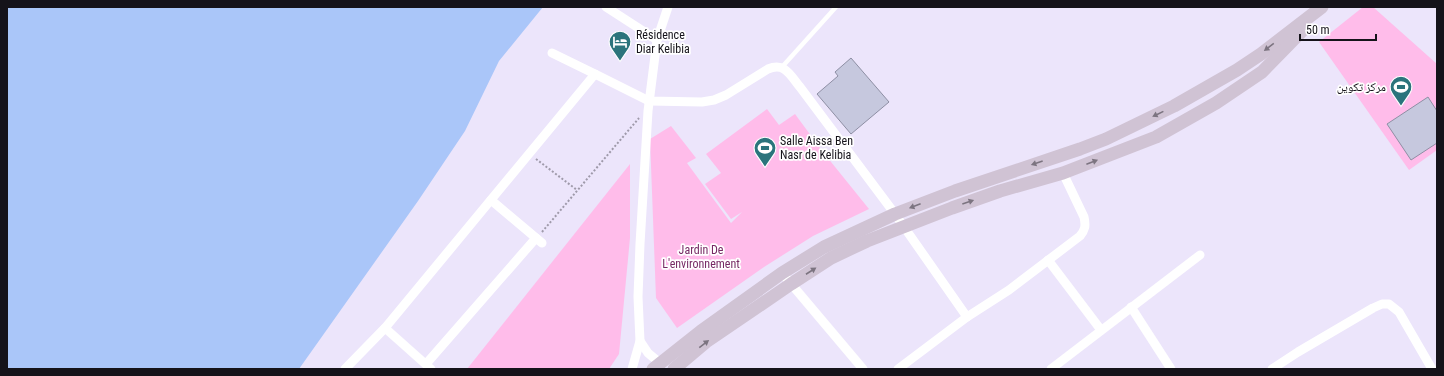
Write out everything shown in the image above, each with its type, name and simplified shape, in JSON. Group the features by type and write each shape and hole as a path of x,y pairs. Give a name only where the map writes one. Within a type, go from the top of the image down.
{"main road":[{"path":"674,369 706,342 831,258 867,241 903,227 1000,191 1063,173 1156,137 1216,103 1262,72 1312,22 1323,7"},
{"path":"656,366 701,331 782,273 824,247 895,214 970,186 1080,149 1167,110 1237,70 1261,54 1323,7"}],"street":[{"path":"606,7 657,40"},
{"path":"632,369 640,341 638,296 639,259 648,111 657,40 668,7"},
{"path":"552,53 649,101 702,102 714,100 726,95 768,69 775,66 782,67 787,71 895,214 967,317"},
{"path":"345,369 384,328 595,74"},
{"path":"898,369 967,317 1009,290 1080,236 1085,230 1084,217 1063,173"},
{"path":"384,328 428,367 539,241 491,200"},
{"path":"1051,369 1200,255"},
{"path":"1048,260 1101,330"},
{"path":"782,273 863,369"},
{"path":"1272,369 1373,308 1382,304 1389,304 1399,312 1432,369"},
{"path":"1131,307 1171,369"},
{"path":"640,341 656,366"}],"lane":[{"path":"782,67 836,7"}],"path":[{"path":"539,241 577,190 636,120 648,111"},
{"path":"529,154 577,190"}],"green space":[{"name":"مركز تكوين","path":"1363,7 1373,7 1437,64 1437,150 1409,170 1319,42"},
{"name":"Jardin De L'environnement","path":"767,109 779,125 795,114 823,152 869,209 813,236 764,267 677,328 656,298 650,139 671,126 696,158 687,163 731,223 742,212 731,219 705,184 721,173 706,154"},
{"path":"630,164 630,238 619,354 609,369 467,369"}],"water":[{"path":"7,7 543,7 499,61 465,131 418,201 299,369 7,369"}],"building":[{"path":"851,58 889,102 851,134 817,94 838,76 835,72"},
{"path":"1428,97 1437,111 1437,143 1411,160 1387,124"}],"place":[{"name":"Résidence Diar Kelibia","path":"620,62"},
{"name":"مركز تكوين","path":"1401,106"},
{"name":"Salle Aissa Ben Nasr de Kelibia","path":"765,168"}]}
